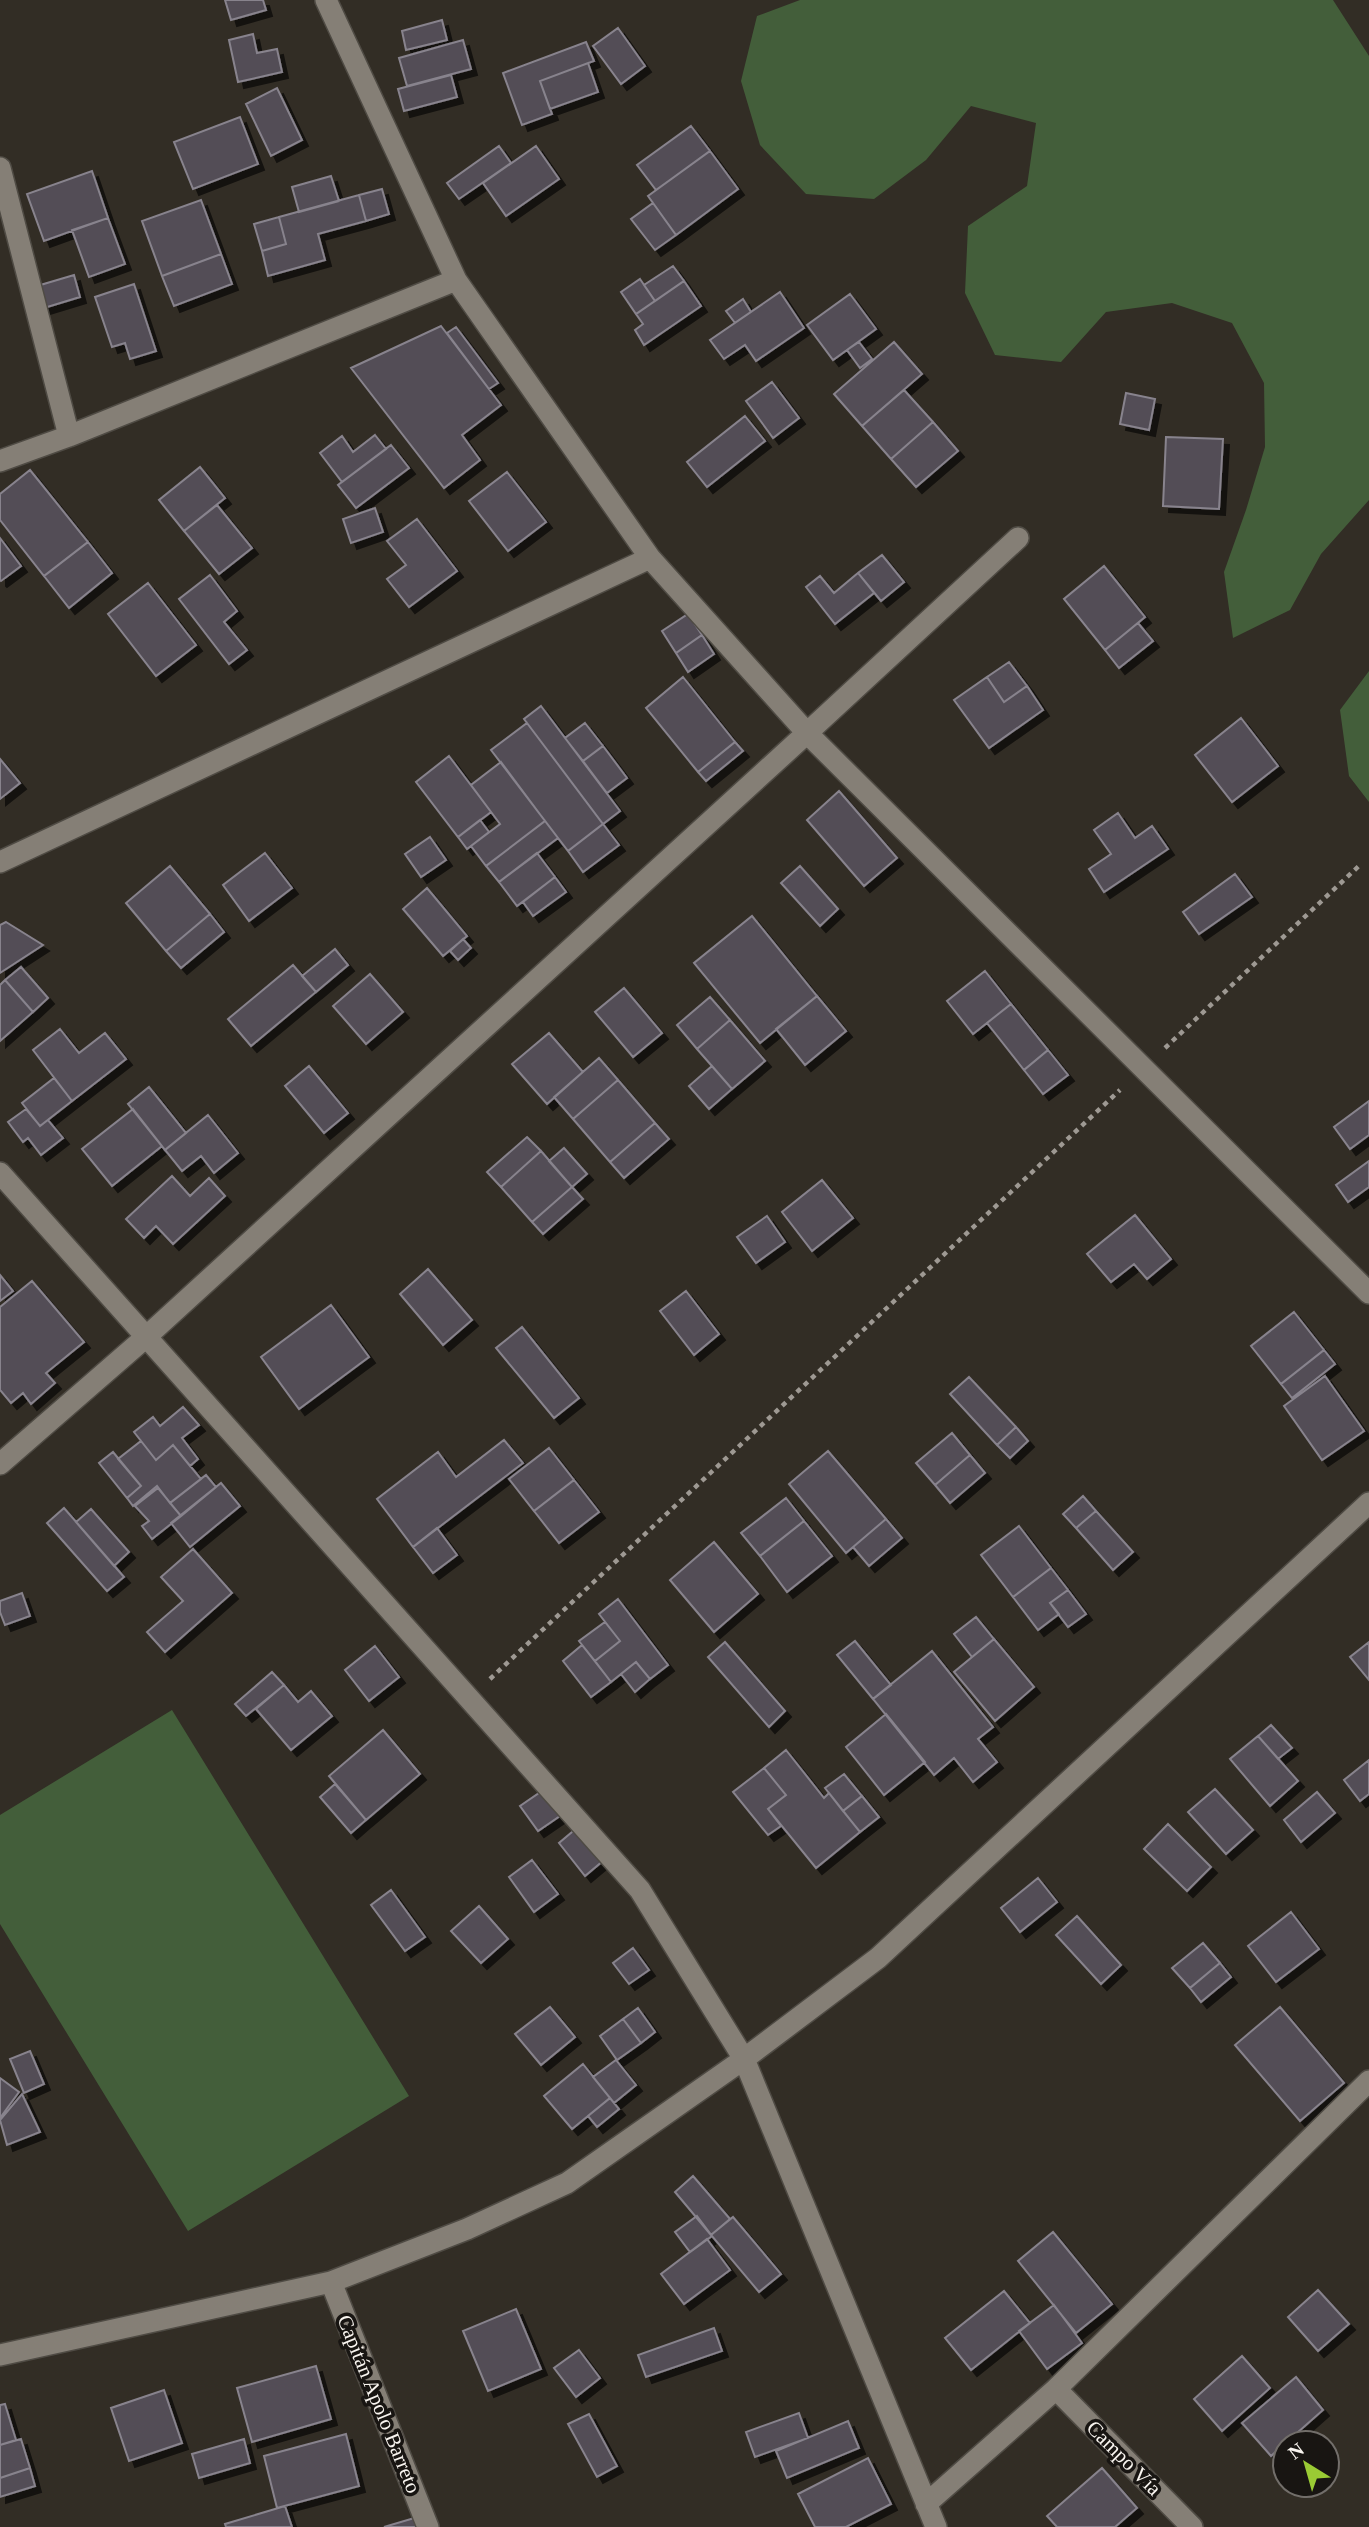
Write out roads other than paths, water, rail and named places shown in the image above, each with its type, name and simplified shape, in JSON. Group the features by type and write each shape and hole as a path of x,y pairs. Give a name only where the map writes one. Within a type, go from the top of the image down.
{"street":[{"path":"326,0 456,280 650,558 807,733 1369,1293"},
{"path":"0,168 69,436"},
{"path":"0,461 69,436 456,280"},
{"path":"0,1464 146,1336 1018,537"},
{"path":"0,862 650,558"},
{"path":"0,1173 640,1891 744,2059 936,2527"},
{"path":"0,2355 331,2282 467,2230 567,2183 744,2059 878,1958 1369,1503"},
{"path":"926,2504 1056,2389 1369,2081"},
{"name":"Capitán Apolo Barreto","path":"331,2282 428,2527"},
{"name":"Campo Vía","path":"1056,2389 1192,2527"}]}
